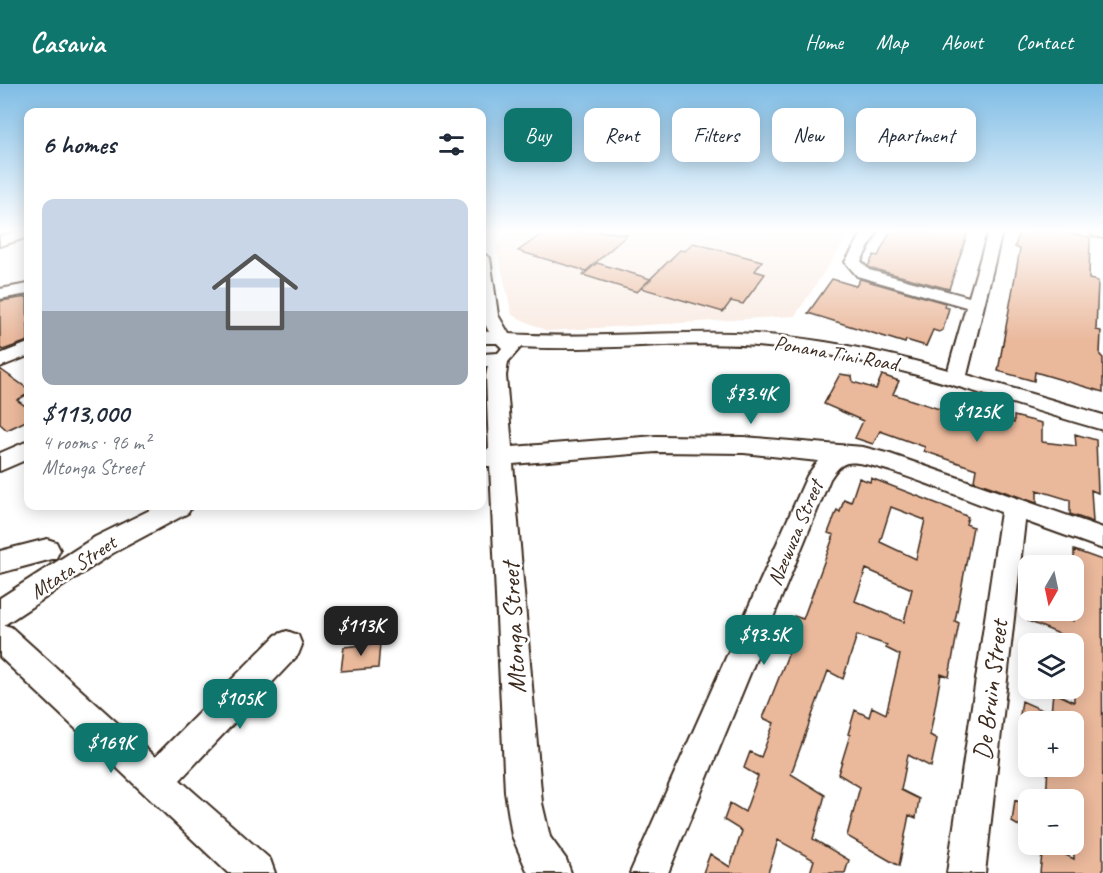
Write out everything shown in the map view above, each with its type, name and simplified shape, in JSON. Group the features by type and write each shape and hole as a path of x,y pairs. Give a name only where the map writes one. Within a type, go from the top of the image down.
{"street":[{"path":"859,269 863,273 975,304"},
{"path":"956,379 985,269"},
{"path":"0,294 24,291"},
{"path":"486,326 497,355"},
{"name":"Ponana Tini Road","path":"486,343 497,355 567,350 596,344 716,338 766,341 860,354 956,379 1103,423"},
{"path":"0,361 24,351"},
{"name":"Mtonga Street","path":"497,355 492,457 523,792 533,844 545,866 552,873"},
{"path":"492,457 656,444 744,445 862,455 882,460 1103,539"},
{"path":"0,463 24,451"},
{"name":"Nzewuza Street","path":"649,873 819,476 830,461 842,455"},
{"name":"De Bruin Street","path":"966,873 1014,508"},
{"name":"Mtata Street","path":"0,614 104,545 171,510"},
{"path":"0,562 47,550"},
{"path":"0,637 256,873"},
{"path":"156,780 287,645"}],"shaded area":[{"path":"501,269 826,269 795,316 547,331 512,315"}],"building":[{"path":"590,269 617,269 651,279 637,292 583,275"},
{"path":"661,269 757,269 755,271 765,274 743,304 731,301 723,312 641,288"},
{"path":"873,269 956,269 949,289"},
{"path":"1016,269 1089,269 1089,279 1098,281 1096,330 1101,331 1103,392 1035,372 1034,381 998,371"},
{"path":"832,279 856,286 860,279 945,303 944,307 949,308 943,330 939,332 933,330 926,346 906,340 905,343 808,313"},
{"path":"24,297 24,342 3,350 0,348 0,301"},
{"path":"0,369 24,386 24,396 17,400 24,405 24,422 7,430 0,424"},
{"path":"840,374 852,376 853,382 876,389 882,375 899,381 893,394 936,408 947,410 953,399 971,404 969,409 1014,423 1014,416 1042,423 1042,442 1076,446 1075,434 1096,440 1098,493 1091,490 1093,522 1070,514 1070,500 1037,490 1037,503 974,481 976,469 924,451 925,447 880,431 873,444 855,438 863,421 824,404"},
{"path":"859,478 870,482 871,478 968,517 966,524 973,527 955,621 959,623 949,677 941,674 930,735 937,739 931,767 908,755 901,790 919,799 916,818 909,815 899,866 847,836 860,787 838,774 855,710 869,717 872,707 886,714 900,655 886,648 887,645 857,635 843,679 828,671 791,774 825,795 813,839 849,860 845,873 810,873 814,860 778,840 768,873 703,873 710,854 730,867 742,831 724,820 730,803 745,812 758,776 744,768 750,752 761,757 774,723 763,718 789,652 790,642 784,639 794,616 803,619 834,535 828,533 837,510 840,512 844,499 851,502","holes":["891,507 925,520 916,559 880,542","866,569 912,589 904,622 855,601"]},
{"path":"1074,550 1102,560 1103,873 1040,873 1042,855 1066,855 1074,859 1074,855 1084,855 1084,789 1047,789 1047,777 1084,777 1084,711 1051,711 1052,699 1068,699 1074,702 1074,699 1084,699 1084,633 1057,633 1028,621 1084,621 1084,555 1074,555"},
{"path":"380,643 378,668 341,671 344,647"},
{"path":"1022,701 1044,711 1021,711"},
{"path":"1015,800 1018,802 1018,826 1012,822"}]}
